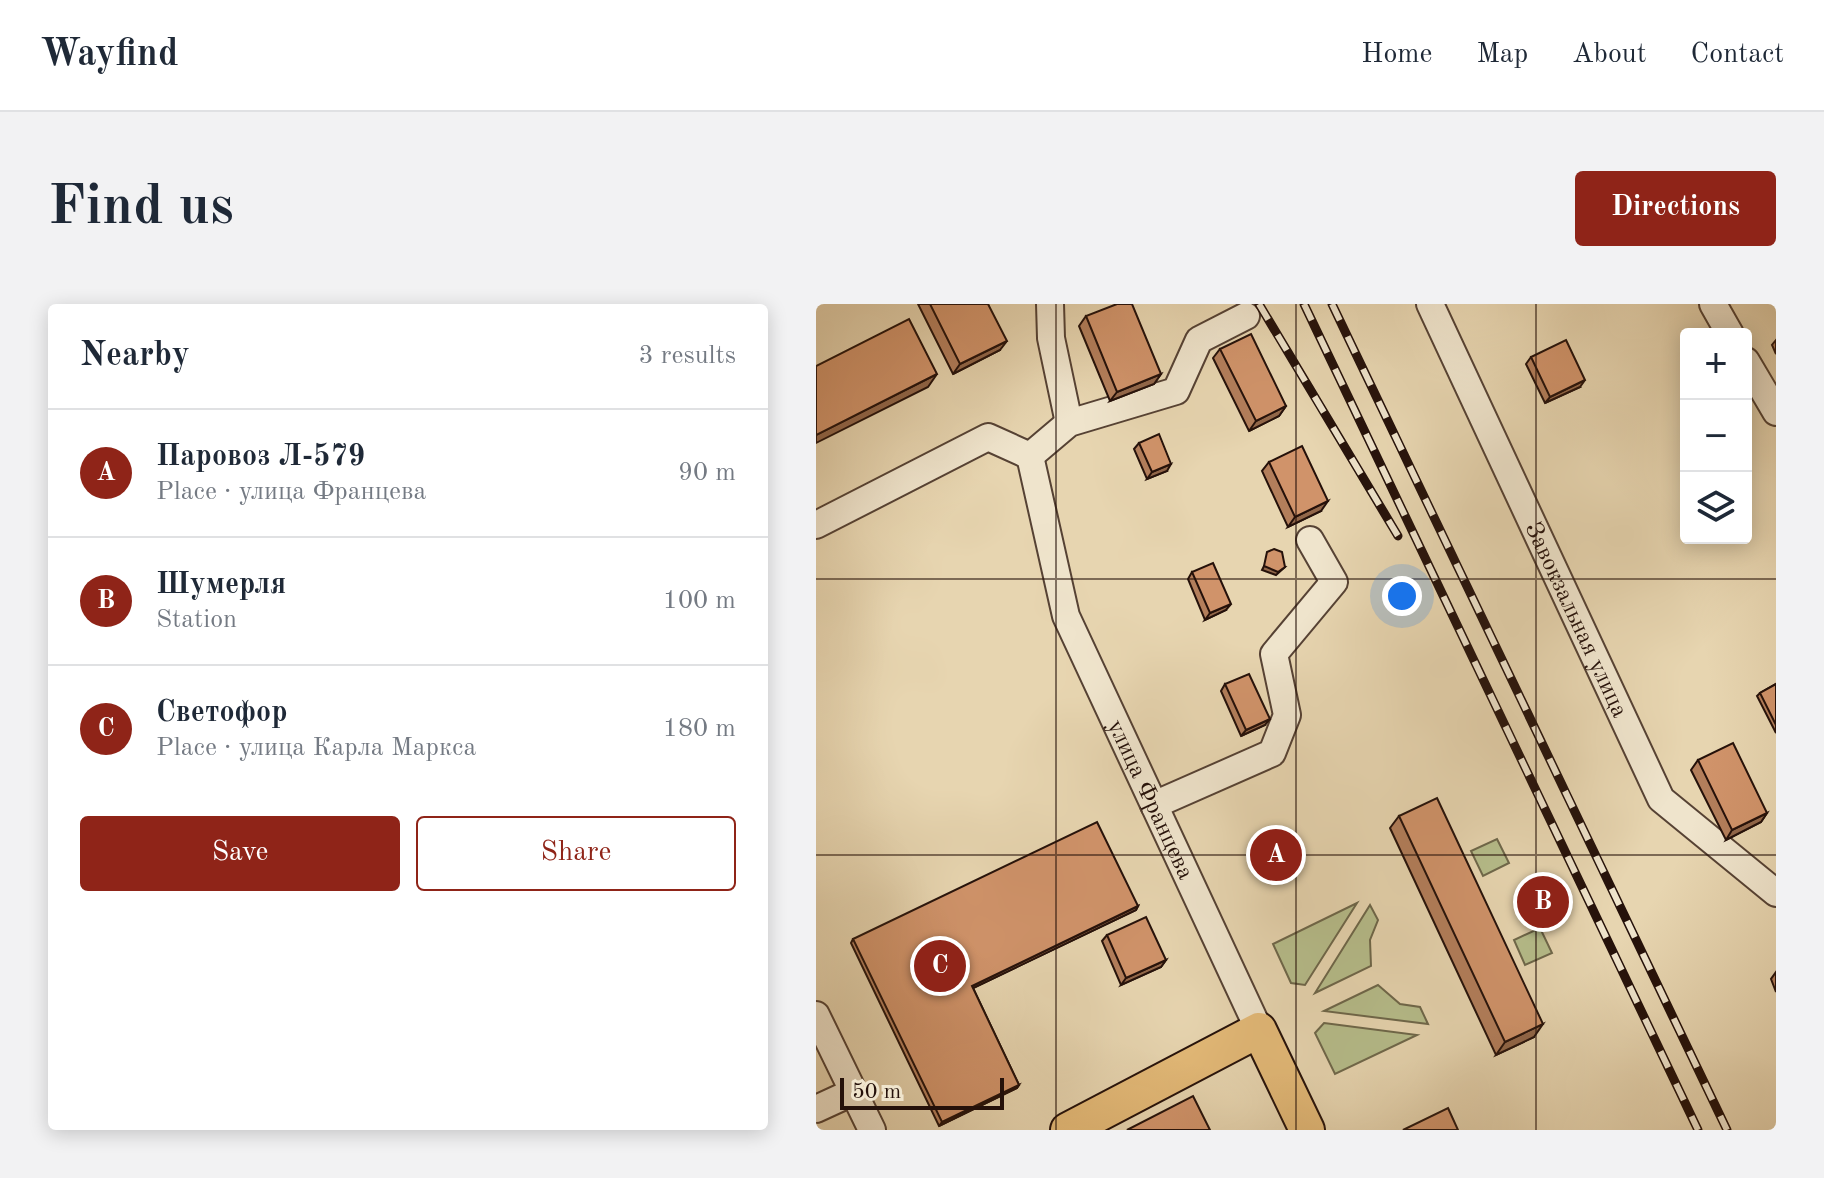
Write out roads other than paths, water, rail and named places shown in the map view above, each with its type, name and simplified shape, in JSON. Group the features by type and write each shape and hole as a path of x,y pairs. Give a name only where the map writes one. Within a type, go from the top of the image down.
{"main road":[{"path":"1068,1130 1259,1030"},
{"name":"улица Францева","path":"1259,1030 1307,1130"}],"street":[{"path":"1050,304 1051,338 1069,423"},
{"name":"Завокзальная улица","path":"1430,304 1661,799 1776,893"},
{"path":"1713,304 1727,328"},
{"path":"816,525 988,437 1030,456 1069,423 1176,391 1199,340 1246,316"},
{"path":"1752,371 1776,412"},
{"name":"улица Францева","path":"1030,456 1066,616 1259,1030"},
{"path":"1154,805 1272,753 1287,715 1274,654 1334,582 1310,540"},
{"path":"816,1015 872,1130"},
{"path":"816,1109 853,1092"}],"railway":[{"path":"1259,304 1398,536"},
{"path":"1304,304 1698,1130"},
{"path":"1332,304 1727,1130"}],"place":[{"name":"Паровоз Л-579","path":"1276,855"},
{"name":"Шумерля","path":"1543,902"},
{"name":"Светофор","path":"940,966"}]}
